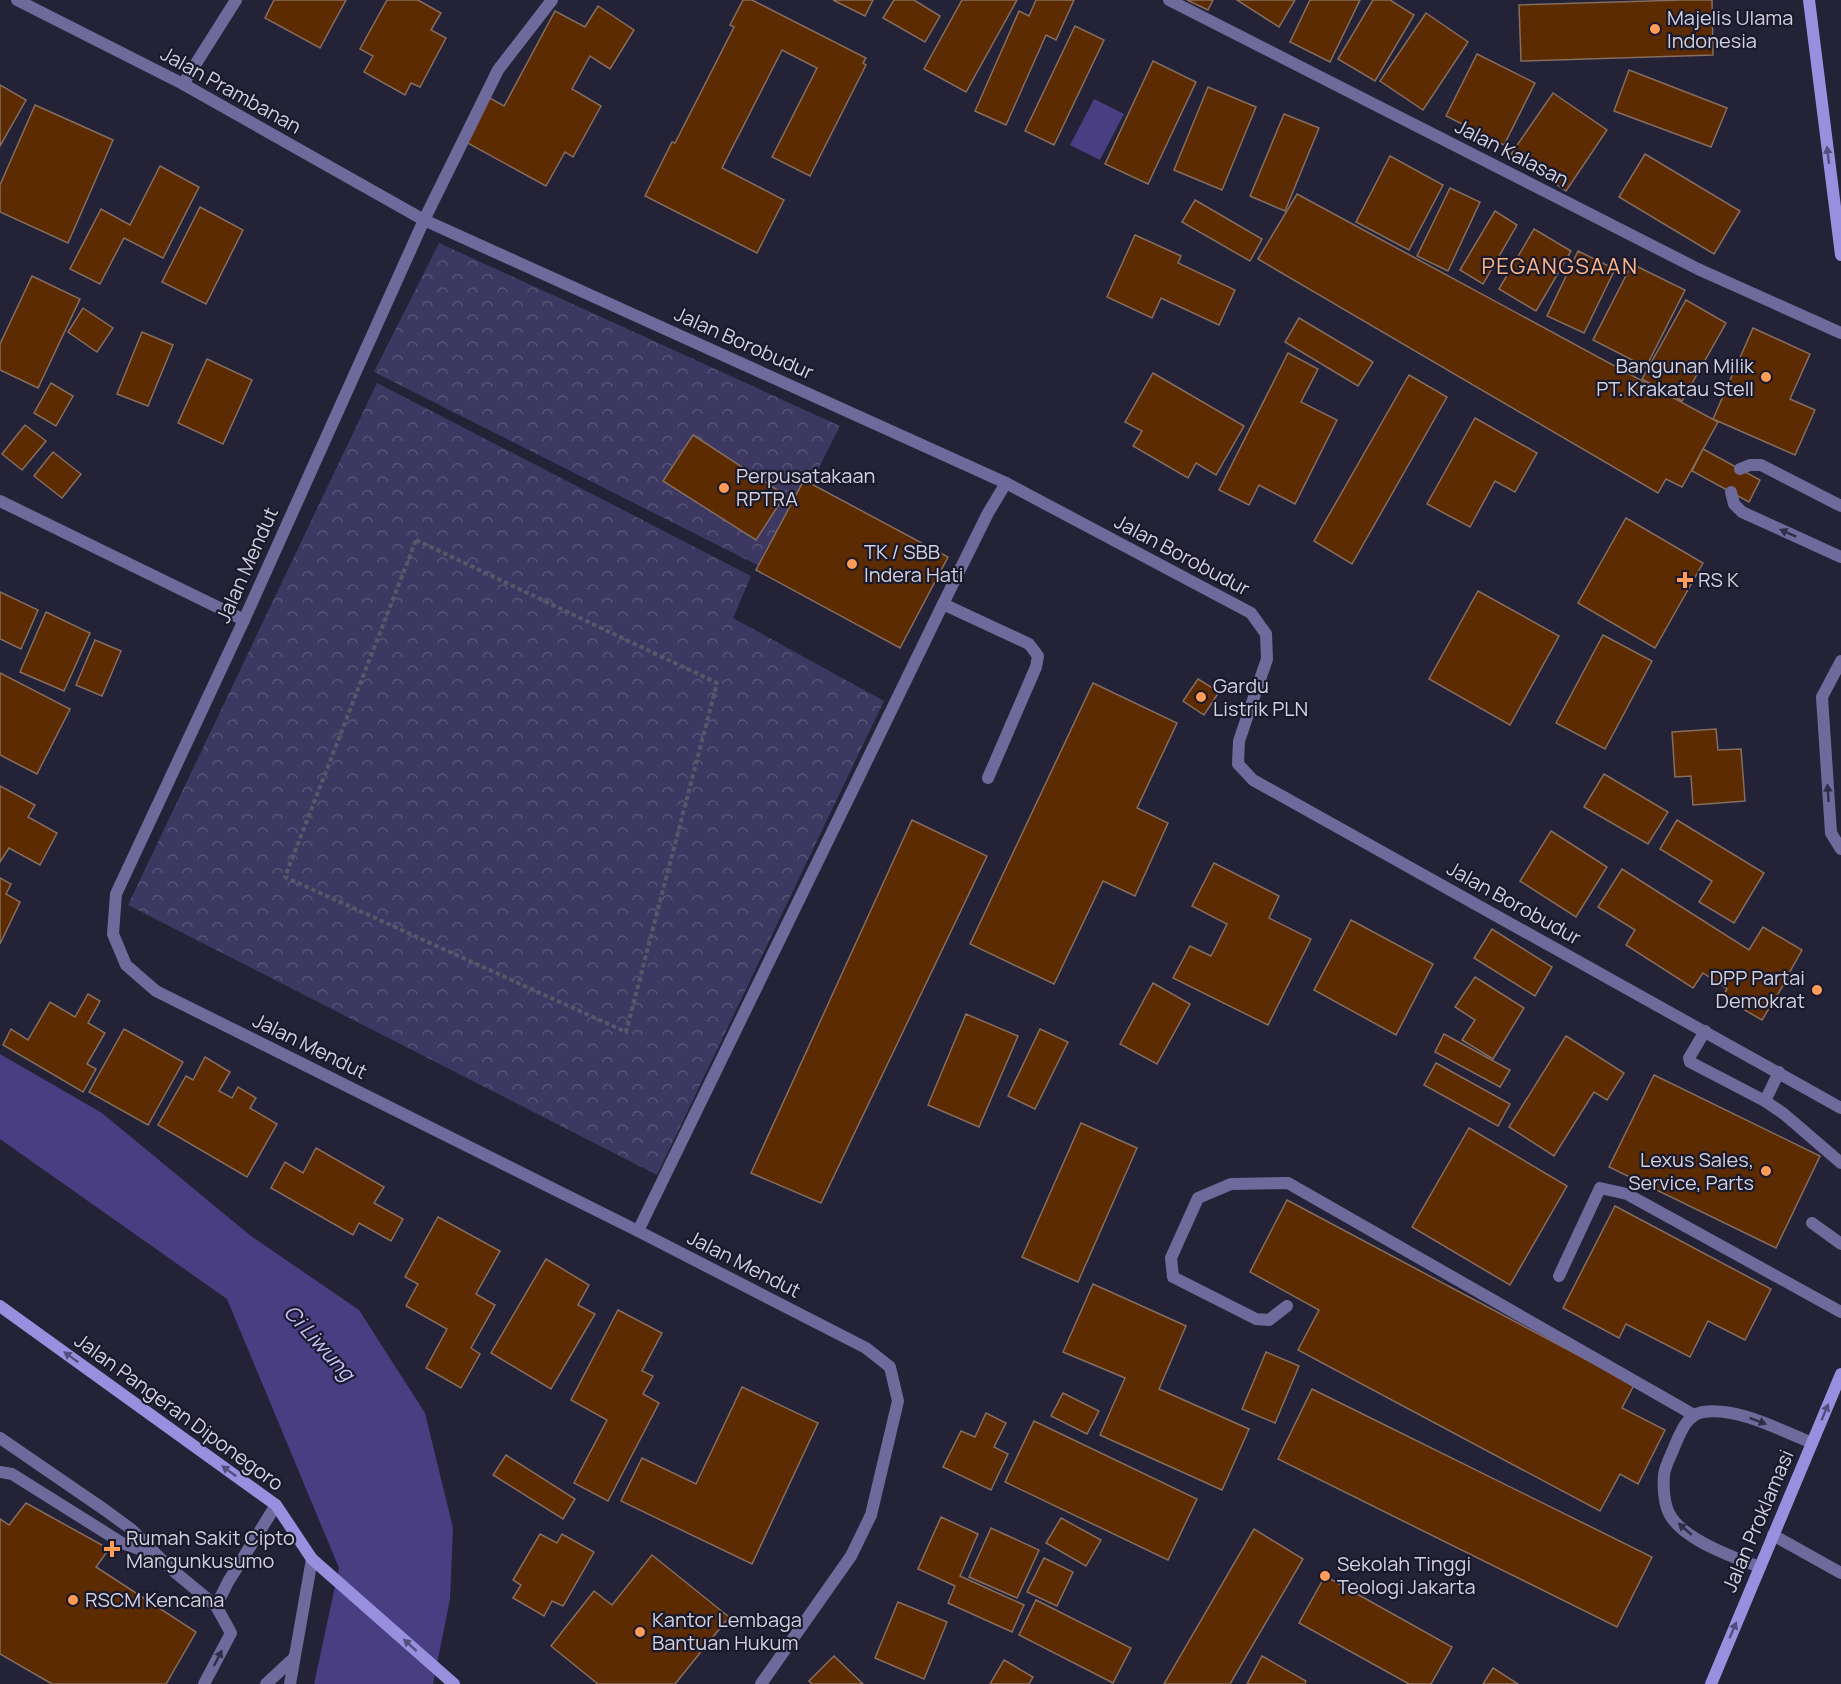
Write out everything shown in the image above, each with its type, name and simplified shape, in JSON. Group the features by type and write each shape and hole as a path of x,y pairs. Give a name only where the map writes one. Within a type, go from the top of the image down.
{"main road":[{"path":"1809,0 1841,255"},
{"name":"Jalan Pangeran Diponegoro","path":"0,1306 276,1505 312,1559 454,1684"},
{"name":"Jalan Proklamasi","path":"1711,1684 1841,1374"}],"street":[{"name":"Jalan Prambanan","path":"17,0 183,84 424,220"},
{"path":"183,84 236,0"},
{"name":"Jalan Mendut","path":"552,0 498,70 424,220 244,620 116,894 113,934 126,965 156,991 638,1231 866,1348 890,1367 897,1401 872,1515 851,1556 761,1684"},
{"name":"Jalan Kalasan","path":"1169,0 1688,264 1841,333"},
{"name":"Jalan Borobudur","path":"424,220 1006,483 1251,614 1266,634 1266,658 1239,741 1238,764 1253,780 1839,1104"},
{"path":"1740,470 1750,465 1761,465 1841,506"},
{"path":"638,1231 943,603 988,513 1006,483"},
{"path":"1731,492 1734,504 1742,512 1841,557"},
{"path":"0,501 244,620"},
{"path":"943,603 1029,644 1038,656 1036,667 988,778"},
{"path":"1841,661 1822,697 1831,833 1841,849"},
{"path":"1705,1031 1689,1059 1690,1062 1765,1101 1784,1114 1841,1163"},
{"path":"1765,1101 1779,1072"},
{"path":"1287,1306 1269,1320 1256,1319 1173,1276 1171,1258 1198,1198 1231,1184 1288,1184 1694,1415"},
{"path":"1558,1276 1600,1188 1626,1194 1841,1312"},
{"path":"1812,1224 1841,1244"},
{"path":"1760,1567 1710,1547 1687,1533 1670,1516 1665,1498 1664,1474 1682,1427 1694,1415 1702,1412 1724,1411 1744,1416 1812,1443"},
{"path":"0,1438 130,1529 155,1554 216,1606 231,1633 204,1684"},
{"path":"0,1472 12,1474 122,1543 155,1554"},
{"path":"216,1606 228,1582 276,1505"},
{"path":"1773,1535 1841,1573"},
{"path":"290,1684 312,1559"},
{"path":"266,1684 294,1658"}],"path":[{"path":"416,540 717,683 627,1032 285,877 416,540"}],"green space":[{"path":"439,243 840,426 767,570 374,372"},
{"path":"377,383 751,576 733,618 884,701 657,1175 128,905"}],"water":[{"path":"1094,99 1124,114 1100,160 1070,145"},
{"name":"Ci Liwung","path":"0,1054 102,1113 251,1236 359,1310 425,1413 453,1528 450,1599 433,1684 314,1684 339,1568 227,1299 0,1139"}],"building":[{"path":"274,0 346,0 320,48 265,18"},
{"path":"387,0 418,0 441,13 431,30 446,38 420,87 411,83 405,95 364,72 373,56 360,49"},
{"path":"743,0 752,0 866,58 863,63 866,65 810,176 772,157 817,68 782,50 722,168 784,200 757,253 645,196 672,142 675,143 734,27 730,25"},
{"path":"833,0 873,0 865,16"},
{"path":"894,0 914,0 940,16 925,42 883,18"},
{"path":"962,0 1017,0 966,92 924,69"},
{"path":"1036,0 1074,0 1056,40 1046,35 1006,125 975,111 1019,11 1029,16"},
{"path":"1187,0 1213,0 1208,10"},
{"path":"1237,0 1295,0 1279,27"},
{"path":"1310,0 1360,0 1330,62 1290,42"},
{"path":"1373,0 1390,0 1414,15 1375,81 1338,59"},
{"path":"1712,0 1713,55 1521,61 1519,5"},
{"path":"598,6 634,30 610,69 590,56 572,89 601,106 573,157 565,152 546,186 464,141 488,97 504,106 555,11 585,27"},
{"path":"1426,13 1468,42 1423,110 1380,81"},
{"path":"1075,26 1104,40 1054,145 1025,131"},
{"path":"1477,54 1535,83 1504,145 1446,116"},
{"path":"1153,61 1196,82 1148,184 1105,164"},
{"path":"1629,70 1727,108 1711,147 1614,111"},
{"path":"0,85 26,100 0,146"},
{"path":"1208,87 1256,107 1222,190 1174,170"},
{"path":"1553,93 1607,130 1566,191 1511,154"},
{"path":"35,105 113,140 68,243 0,212 0,185"},
{"path":"1284,114 1319,128 1285,211 1250,196"},
{"path":"1645,154 1740,211 1714,254 1619,197"},
{"path":"1390,156 1443,185 1409,250 1356,222"},
{"path":"160,166 199,187 163,258 124,238 100,284 70,269 101,209 130,225"},
{"path":"1450,188 1480,202 1448,271 1417,256"},
{"path":"1297,194 1718,422 1682,487 1666,479 1658,493 1258,259"},
{"path":"1195,200 1262,239 1250,261 1182,222"},
{"path":"200,207 243,230 206,304 162,282"},
{"path":"1495,211 1517,225 1483,284 1460,270"},
{"path":"1534,229 1571,251 1536,311 1499,289"},
{"path":"1135,235 1181,256 1178,263 1235,290 1219,325 1161,298 1152,318 1107,297"},
{"path":"1578,251 1615,269 1584,333 1547,316"},
{"path":"1632,264 1685,290 1646,367 1593,340"},
{"path":"32,276 80,299 38,388 0,370 0,344"},
{"path":"1686,300 1726,323 1682,401 1642,379"},
{"path":"83,308 113,328 97,352 68,332"},
{"path":"1299,318 1373,362 1358,386 1285,342"},
{"name":"Bangunan Milik PT. Krakatau Stell","path":"1753,328 1810,354 1790,399 1815,410 1795,455 1713,419"},
{"path":"142,332 173,345 148,406 117,394"},
{"path":"1288,353 1318,369 1301,402 1337,420 1295,504 1259,485 1249,505 1219,490"},
{"path":"207,359 252,380 223,444 178,423"},
{"path":"1153,373 1244,426 1216,475 1196,463 1188,478 1133,446 1142,431 1125,422"},
{"path":"1409,375 1447,397 1352,564 1314,541"},
{"path":"51,383 73,396 56,426 34,413"},
{"path":"1475,418 1537,453 1515,492 1495,481 1470,527 1427,504"},
{"path":"25,425 46,441 22,470 2,454"},
{"name":"Perpusatakaan RPTRA","path":"693,435 785,495 756,540 663,481"},
{"path":"1703,449 1760,480 1749,502 1692,471"},
{"path":"53,452 81,474 62,498 34,476"},
{"name":"TK / SBB Indera Hati","path":"804,480 948,557 900,648 756,570"},
{"path":"1626,518 1703,563 1655,648 1578,603"},
{"path":"1478,591 1559,636 1510,725 1429,679"},
{"path":"0,592 38,610 21,649 0,639"},
{"path":"46,612 90,633 64,691 20,672"},
{"path":"1603,635 1652,661 1605,749 1556,723"},
{"path":"95,640 121,651 102,696 76,685"},
{"path":"0,673 70,709 37,774 0,755"},
{"name":"Gardu Listrik PLN","path":"1198,679 1219,692 1204,715 1183,701"},
{"path":"1093,683 1177,723 1137,808 1168,823 1135,896 1103,881 1054,984 970,944"},
{"path":"1716,729 1718,750 1741,749 1745,801 1693,805 1691,776 1675,777 1672,732"},
{"path":"1604,774 1668,812 1648,844 1584,807"},
{"path":"0,786 35,805 28,817 57,833 40,865 9,848 0,862"},
{"path":"912,820 987,856 821,1203 751,1173"},
{"path":"1677,820 1764,873 1734,923 1699,902 1712,881 1660,849"},
{"path":"1551,831 1607,867 1576,917 1520,881"},
{"path":"1214,863 1279,896 1269,918 1311,939 1268,1025 1173,978 1190,946 1211,956 1227,924 1192,906"},
{"path":"1622,869 1749,950 1763,927 1802,950 1762,1020 1722,997 1727,989 1703,973 1693,988 1626,945 1635,930 1598,907"},
{"path":"0,878 11,884 6,894 20,902 0,944"},
{"path":"1351,920 1433,964 1396,1035 1314,990"},
{"path":"1492,929 1552,967 1535,996 1474,958"},
{"path":"1475,977 1524,1008 1493,1059 1462,1040 1475,1020 1455,1007"},
{"path":"1153,983 1190,1004 1157,1064 1120,1044"},
{"path":"88,994 100,1001 88,1023 105,1033 87,1064 96,1069 83,1092 3,1045 11,1029 28,1040 50,1002 75,1017"},
{"path":"966,1014 1018,1036 979,1127 928,1105"},
{"path":"124,1029 183,1062 148,1125 89,1092"},
{"path":"1040,1029 1068,1042 1035,1109 1008,1096"},
{"path":"1444,1034 1510,1070 1500,1087 1435,1052"},
{"path":"1566,1036 1624,1073 1607,1100 1594,1092 1554,1156 1509,1127"},
{"path":"205,1057 230,1072 219,1091 232,1098 238,1087 256,1098 250,1108 277,1124 247,1177 158,1125 186,1076 193,1080"},
{"path":"1436,1063 1510,1104 1498,1126 1424,1085"},
{"path":"1654,1075 1820,1156 1776,1248 1609,1167"},
{"path":"1081,1123 1137,1148 1078,1282 1022,1257"},
{"path":"1469,1128 1567,1186 1510,1285 1412,1227"},
{"path":"316,1148 384,1187 374,1203 403,1219 391,1241 359,1223 353,1235 271,1188 285,1162 303,1173"},
{"path":"1287,1200 1634,1385 1622,1408 1665,1430 1638,1484 1620,1474 1600,1511 1298,1350 1319,1310 1250,1272"},
{"path":"1615,1206 1771,1289 1745,1340 1708,1321 1690,1357 1626,1324 1619,1338 1563,1308"},
{"path":"438,1217 500,1251 476,1294 495,1305 471,1348 480,1354 461,1388 426,1368 447,1329 406,1306 418,1284 405,1277"},
{"path":"546,1259 589,1285 578,1305 595,1314 551,1389 491,1353"},
{"path":"1093,1284 1186,1326 1159,1389 1249,1429 1222,1490 1100,1435 1125,1378 1063,1352"},
{"path":"618,1310 662,1333 642,1371 653,1376 643,1394 659,1403 608,1501 574,1483 607,1420 571,1400"},
{"path":"1266,1352 1299,1366 1275,1423 1242,1409"},
{"path":"742,1387 818,1423 752,1564 621,1501 642,1458 696,1484"},
{"path":"1312,1389 1652,1557 1617,1627 1278,1459"},
{"path":"1063,1393 1099,1411 1087,1434 1051,1416"},
{"path":"986,1413 1006,1423 994,1447 1008,1454 991,1490 943,1467 961,1431 975,1437"},
{"path":"1034,1421 1197,1499 1168,1560 1005,1482"},
{"path":"506,1455 575,1499 563,1519 493,1475"},
{"name":"RSCM Kencana","path":"26,1503 109,1549 96,1567 196,1632 166,1684 52,1684 0,1654 0,1519 9,1525"},
{"path":"941,1517 978,1534 960,1576 1024,1605 1012,1632 948,1603 955,1586 918,1569"},
{"path":"1061,1518 1101,1540 1086,1566 1046,1543"},
{"path":"991,1528 1039,1550 1017,1598 969,1577"},
{"path":"1254,1529 1303,1559 1230,1684 1164,1684"},
{"path":"540,1534 557,1543 562,1534 594,1552 563,1606 552,1601 544,1616 513,1598 521,1585 513,1580"},
{"name":"Kantor Lembaga Bantuan Hukum","path":"652,1555 729,1617 675,1684 598,1684 551,1646 594,1591 612,1605"},
{"path":"1044,1558 1073,1572 1057,1606 1027,1592"},
{"path":"1325,1576 1452,1647 1431,1684 1409,1684 1299,1623"},
{"path":"1036,1600 1131,1648 1113,1683 1019,1635"},
{"path":"898,1602 947,1622 924,1679 875,1658"},
{"path":"834,1656 863,1684 812,1684 809,1681"},
{"path":"1262,1656 1306,1681 1305,1684 1247,1684"},
{"path":"1004,1660 1033,1677 1029,1684 990,1684"},
{"path":"1493,1668 1518,1684 1483,1684"}],"place":[{"name":"Majelis Ulama Indonesia","path":"1655,29"},
{"name":"Bangunan Milik PT. Krakatau Stell","path":"1766,377"},
{"name":"Perpusatakaan RPTRA","path":"724,488"},
{"name":"TK / SBB Indera Hati","path":"852,564"},
{"name":"RS K","path":"1685,580"},
{"name":"Gardu Listrik PLN","path":"1201,697"},
{"name":"DPP Partai Demokrat","path":"1817,990"},
{"name":"Lexus Sales, Service, Parts","path":"1766,1171"},
{"name":"Rumah Sakit Cipto Mangunkusumo","path":"112,1549"},
{"name":"Sekolah Tinggi Teologi Jakarta","path":"1325,1576"},
{"name":"RSCM Kencana","path":"73,1600"},
{"name":"Kantor Lembaga Bantuan Hukum","path":"640,1632"}],"district":[{"name":"PEGANGSAAN","path":"1560,266"}]}
